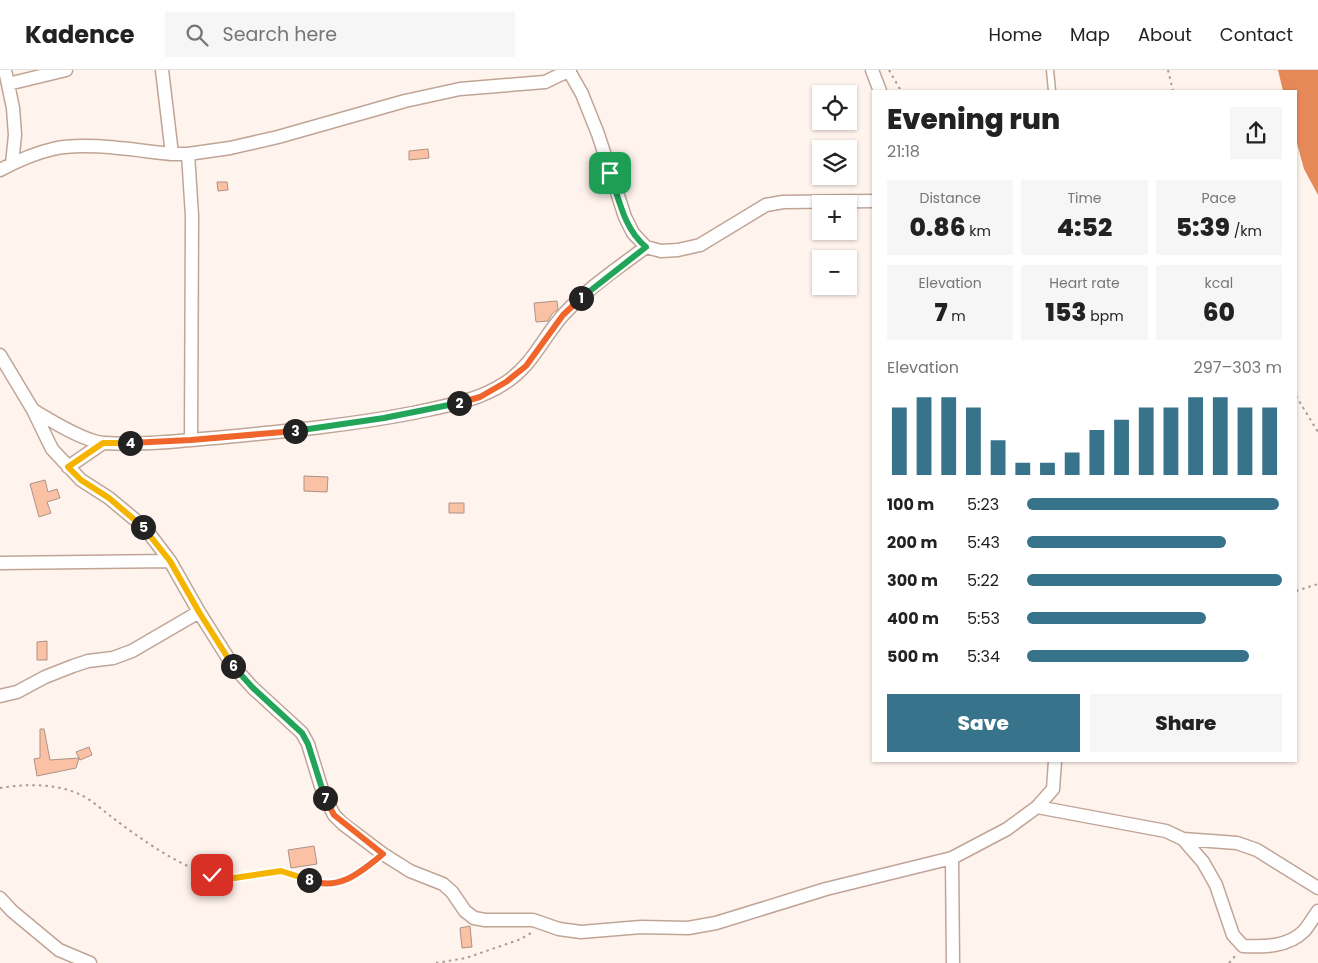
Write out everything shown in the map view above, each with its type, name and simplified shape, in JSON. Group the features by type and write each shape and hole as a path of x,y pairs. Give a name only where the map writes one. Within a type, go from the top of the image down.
{"street":[{"path":"5,70 13,108 15,135 12,164"},
{"path":"8,84 66,70"},
{"path":"162,70 172,154"},
{"path":"0,170 55,148 73,146 172,154 188,154 230,148 278,137 451,90 545,82 570,70 598,134 625,217 633,234 646,247 661,251 678,250 700,245 766,205 783,202 872,201"},
{"path":"872,70 880,90"},
{"path":"188,154 192,226 191,440"},
{"path":"33,410 70,431 103,443 191,440 294,431 444,407 480,397 506,382 526,366 563,315 588,291 646,247"},
{"path":"0,355 33,410 52,449 81,480 109,498 145,528 170,561 233,666 253,688 302,733 308,744 323,793 334,815 383,854 410,871 443,884 452,892 465,911 474,918 485,920 533,920 569,932 641,926 688,928 716,923 826,889 952,858 1007,829 1037,807 1052,788 1055,762"},
{"path":"68,467 103,443"},
{"path":"0,563 170,561"},
{"path":"0,696 18,692 45,677 73,666 88,661 113,658 132,651 199,612"},
{"path":"1037,807 1166,831 1184,839 1237,843 1257,850 1318,888"},
{"path":"1184,839 1203,862 1216,885 1233,935 1243,946 1267,948 1285,943 1303,932 1318,911"},
{"path":"952,858 953,963"},
{"path":"0,898 12,911 59,950 90,963"}],"lane":[{"path":"1050,70 1052,90"}],"path":[{"path":"889,70 900,90"},
{"path":"1168,70 1173,90"},
{"path":"1297,398 1318,432"},
{"path":"1297,591 1318,584"},
{"path":"0,788 40,785 58,787 80,794 156,847 188,866 212,875 234,878 281,871 317,883 328,884 343,882 360,873 383,854"},
{"path":"436,963 466,958 521,939 547,925"}],"shaded area":[{"path":"1278,70 1318,70 1318,195 1304,169 1297,144 1297,90 1283,90"}],"building":[{"path":"428,149 429,158 409,160 409,151"},
{"path":"217,182 227,182 228,190 218,191"},
{"path":"557,301 558,309 548,321 536,322 534,303"},
{"path":"304,476 328,477 327,492 304,491"},
{"path":"45,480 48,492 57,489 60,498 47,502 51,513 39,517 30,484"},
{"path":"449,503 464,503 464,513 449,513"},
{"path":"47,641 47,660 37,660 37,642"},
{"path":"40,729 44,729 50,760 79,758 76,768 37,776 34,759 40,758"},
{"path":"89,747 92,755 80,760 76,752"},
{"path":"314,846 317,864 291,868 288,850"},
{"path":"470,926 472,947 462,948 460,928"}],"route":[{"path":"212,875 234,878 281,871 317,883 328,884 343,882 360,873 383,854 334,815 323,793 308,744 302,733 253,688 233,666 170,561 145,528 109,498 81,480 68,467 103,443 191,440 294,431 384,418 444,407 480,397 506,382 526,366 563,315 588,291 646,247 633,234 610,173"}]}
